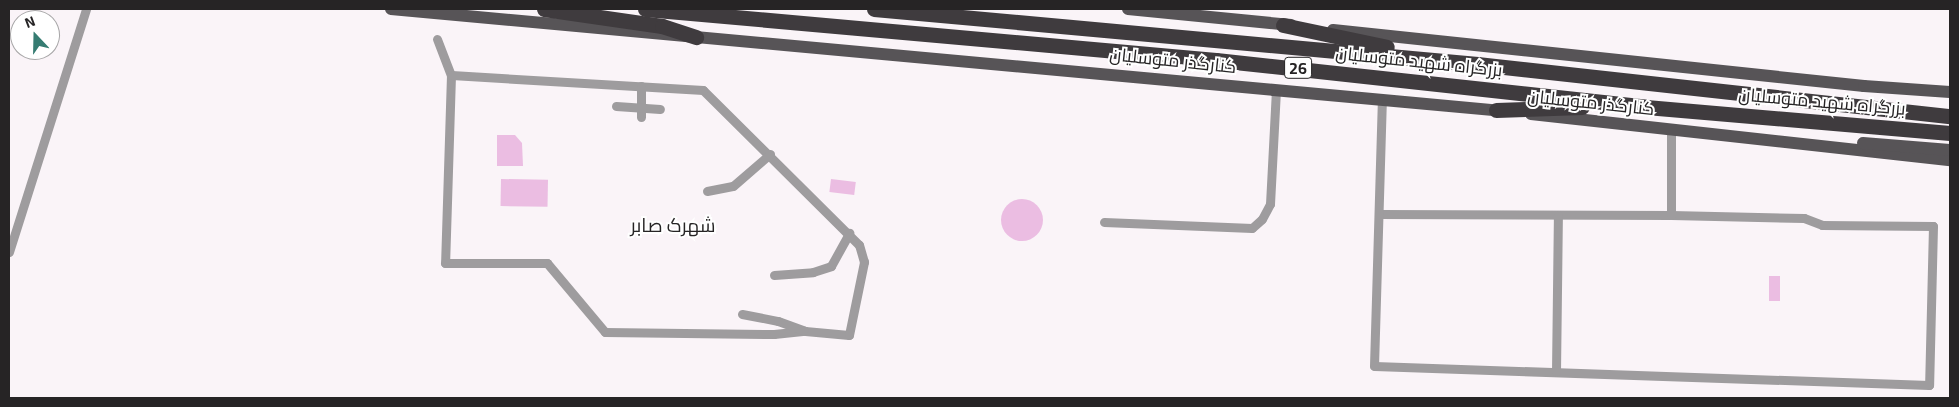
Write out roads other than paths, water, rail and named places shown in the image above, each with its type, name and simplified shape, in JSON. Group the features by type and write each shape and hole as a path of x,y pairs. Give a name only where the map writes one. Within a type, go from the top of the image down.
{"highway":[{"path":"544,9 662,26 696,37"},
{"name":"بزرگراه شهید متوسلیان","path":"645,9 1216,60 1646,107 1950,133"},
{"name":"بزرگراه شهید متوسلیان","path":"874,9 1477,64 1950,116"},
{"path":"1283,24 1311,33 1477,64"},
{"path":"1496,110 1646,107"}],"main road":[{"name":"کنارگذر متوسلیان","path":"391,9 1496,110 1950,160"},
{"path":"1128,9 1875,87 1950,97"},
{"path":"1875,87 1950,92"},
{"path":"1758,140 1808,138 1950,150"}],"street":[{"path":"9,252 86,9"},
{"path":"437,39 451,75 445,263 547,263 605,332 774,334 805,331 849,335 864,262 859,245 850,233 703,90 451,75"},
{"path":"641,86 641,117"},
{"path":"1104,222 1252,228 1262,219 1270,204 1276,89"},
{"path":"1379,214 1671,215 1804,218 1822,225 1933,226 1929,385 1374,366 1382,100"},
{"path":"616,106 660,109"},
{"path":"1671,129 1671,215"},
{"path":"707,191 733,186 770,154"},
{"path":"1556,372 1558,215"},
{"path":"774,275 813,272 831,266 850,233"},
{"path":"742,314 778,321 805,331"}],"district":[{"name":"شهرک صابر","path":"673,226"}]}
